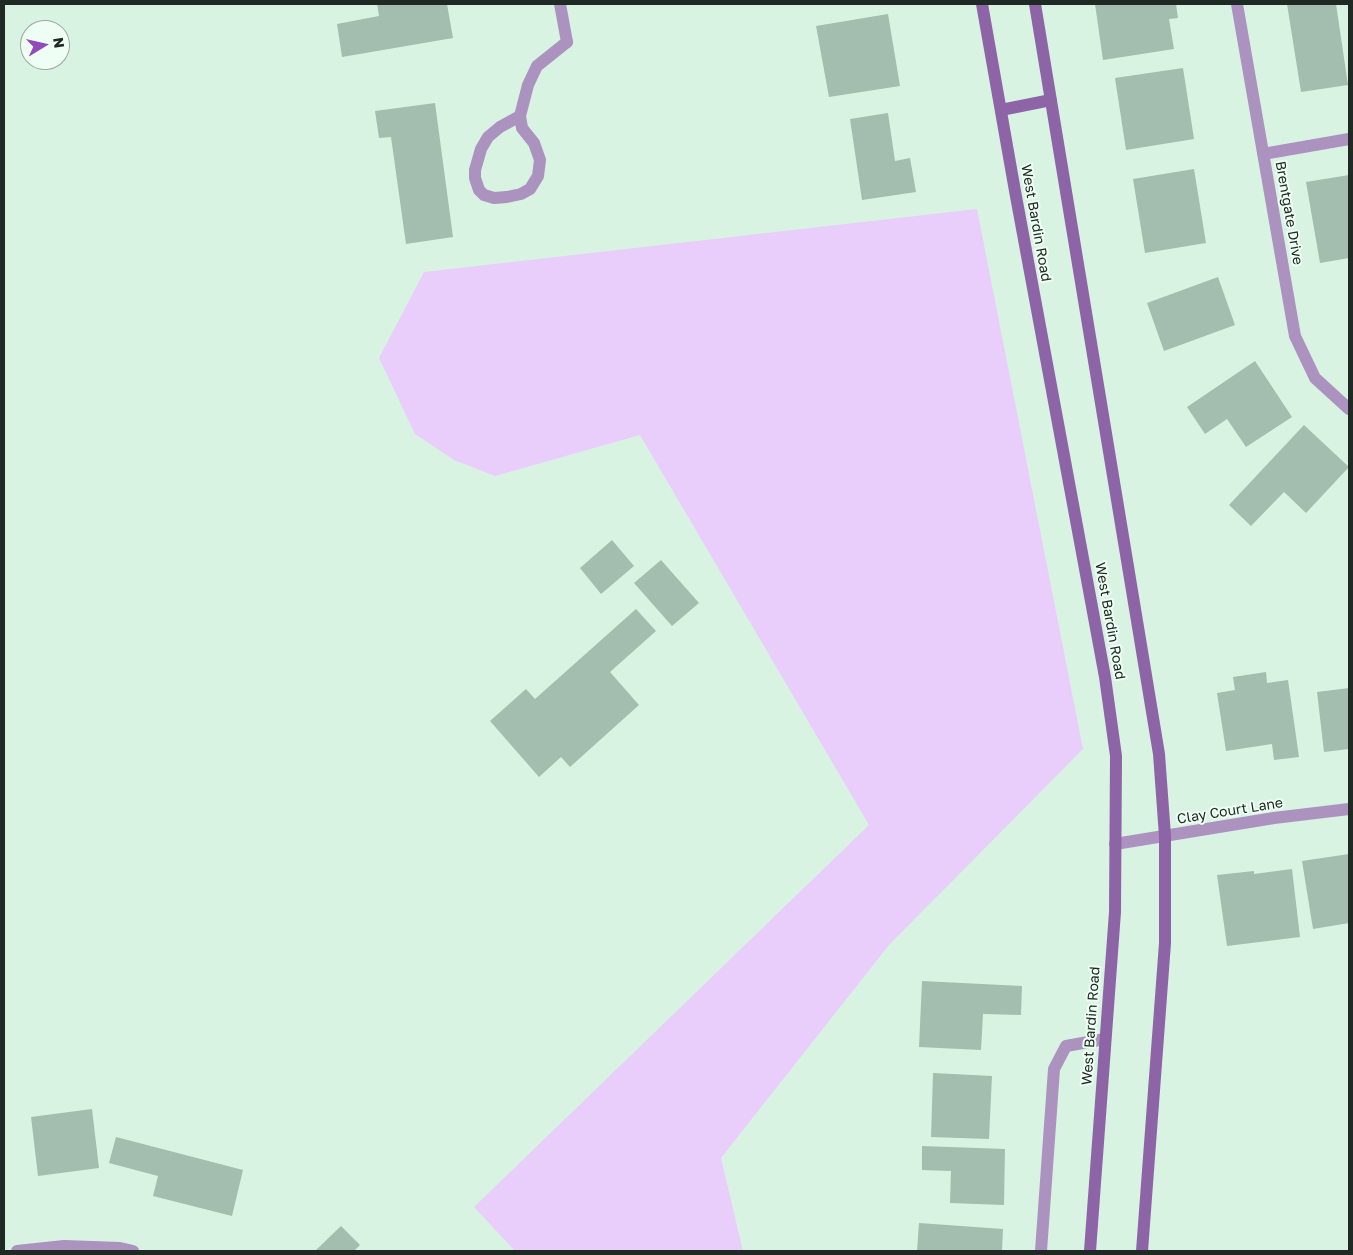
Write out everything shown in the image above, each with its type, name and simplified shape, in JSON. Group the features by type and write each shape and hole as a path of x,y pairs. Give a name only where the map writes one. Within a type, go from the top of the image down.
{"main road":[{"name":"West Bardin Road","path":"982,4 1105,677 1116,756 1115,912 1090,1251"},
{"name":"West Bardin Road","path":"1035,4 1159,754 1165,836 1165,942 1142,1251"},
{"path":"1001,110 1051,100"}],"street":[{"path":"520,116 500,127 488,137 481,149 475,170 475,178 479,190 484,195 494,198 521,194 530,189 538,176 540,160 534,143 522,128 520,116 528,85 537,66 567,42 560,4"},
{"name":"Brentgate Drive","path":"1237,4 1295,336 1315,378 1349,409"},
{"path":"1263,154 1349,139"},
{"name":"Clay Court Lane","path":"1115,844 1274,818 1349,809"},
{"path":"1041,1251 1054,1068 1066,1046 1106,1039"},
{"path":"17,1251 64,1246 120,1248 133,1251"}],"shaded area":[{"path":"977,209 1083,749 889,945 721,1158 743,1251 515,1251 474,1207 869,825 640,435 495,476 454,460 415,434 379,358 424,272"}],"building":[{"path":"377,4 447,4 453,38 342,57 337,24 379,16"},
{"path":"1095,4 1176,4 1178,18 1169,19 1174,49 1103,60"},
{"path":"1287,4 1336,4 1348,85 1301,92"},
{"path":"888,14 900,86 829,97 816,26"},
{"path":"1183,68 1194,139 1126,150 1115,78"},
{"path":"435,103 453,237 406,244 391,137 379,138 375,111"},
{"path":"888,113 895,161 910,158 916,192 862,200 850,119"},
{"path":"1194,169 1206,243 1145,253 1133,179"},
{"path":"1349,175 1349,258 1320,263 1306,182"},
{"path":"1218,277 1235,325 1164,351 1147,303"},
{"path":"1255,361 1292,417 1246,447 1227,419 1205,434 1187,407"},
{"path":"1304,425 1349,467 1306,513 1284,492 1251,526 1229,505"},
{"path":"612,540 634,566 601,594 580,568"},
{"path":"661,560 699,603 672,626 634,583"},
{"path":"636,609 656,631 610,672 639,705 570,767 561,757 539,777 490,721 526,689 535,699"},
{"path":"1266,672 1267,683 1288,680 1299,757 1274,760 1272,744 1226,751 1217,693 1235,690 1233,677"},
{"path":"1349,688 1349,749 1324,752 1317,692"},
{"path":"1349,854 1349,923 1313,929 1302,861"},
{"path":"1292,869 1300,937 1227,946 1217,875 1254,871 1254,874"},
{"path":"922,981 1022,986 1021,1015 983,1014 981,1050 919,1047"},
{"path":"933,1073 992,1076 989,1139 931,1137"},
{"path":"92,1109 99,1168 38,1176 31,1117"},
{"path":"116,1137 243,1170 232,1216 153,1196 158,1176 109,1163"},
{"path":"922,1146 1005,1149 1004,1205 950,1203 951,1171 922,1170"},
{"path":"919,1223 1003,1229 1002,1251 917,1251"},
{"path":"341,1226 360,1245 354,1251 315,1251"}]}
